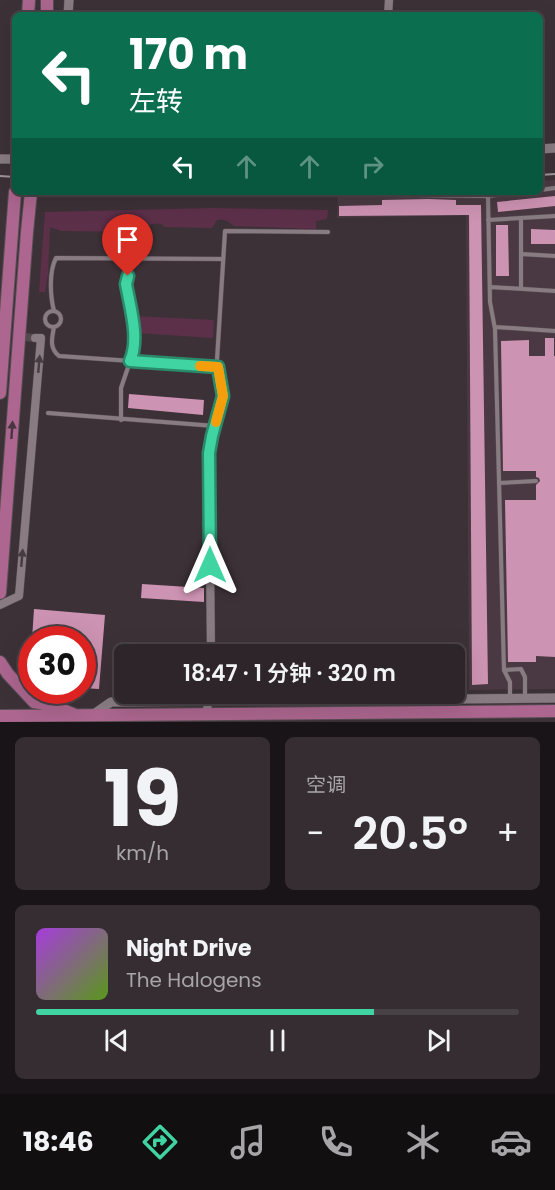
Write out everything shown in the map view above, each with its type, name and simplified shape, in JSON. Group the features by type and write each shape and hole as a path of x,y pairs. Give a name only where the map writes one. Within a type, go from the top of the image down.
{"main road":[{"path":"0,393 15,195"},
{"path":"0,592 31,195"},
{"path":"0,662 34,702 85,716"},
{"path":"0,716 555,711"}],"street":[{"path":"0,605 19,596 41,338 35,338"},
{"path":"209,453 211,644"},
{"path":"465,698 555,698"},
{"path":"85,716 114,702"},
{"path":"206,715 208,704"}],"lane":[{"path":"416,195 496,195"},
{"path":"488,196 489,287 495,327 504,670 510,682 510,698"},
{"path":"488,220 555,216"},
{"path":"520,289 521,218"},
{"path":"209,453 223,396 217,360 225,231 328,232"},
{"path":"521,254 555,256"},
{"path":"54,327 59,325 61,320 59,313 54,311 51,300 56,258 223,259"},
{"path":"121,420 121,388 134,353 135,338 126,284 136,258"},
{"path":"489,287 555,291"},
{"path":"54,311 47,314 45,318 49,325 54,327"},
{"path":"54,327 52,344 59,356 218,367"},
{"path":"495,327 555,331"},
{"path":"48,413 215,426"},
{"path":"499,483 536,481"},
{"path":"504,670 521,669 524,673 525,698"}],"shaded area":[{"path":"555,180 555,689 469,690 466,215 337,218 338,195 543,195 543,181"},
{"path":"211,208 328,210 327,219 316,221 316,229 234,226 222,220 217,220 212,228 164,227 162,224 155,224 139,232 61,231 50,227 45,292 39,292 45,212"},
{"path":"134,316 214,320 213,338 137,333"}],"building":[{"path":"555,196 555,206 498,212 497,202"},
{"path":"382,200 456,200 456,205 481,205 488,684 472,685 469,215 339,216 339,206 382,205"},
{"path":"496,225 508,225 509,276 496,276"},
{"path":"531,229 555,230 555,244 531,244"},
{"path":"545,338 554,338 555,356 555,657 536,656 536,662 508,662 505,500 536,500 536,485 540,481 536,477 536,471 503,471 501,341 529,340 529,356 545,356"},
{"path":"129,394 204,400 203,415 128,408"},
{"path":"142,584 204,588 204,602 141,598"},
{"path":"34,609 105,615 99,689 96,689 96,626 33,626"}],"tunnel":[{"path":"1,335 35,338"}],"railway":[{"path":"543,175 555,174"},
{"path":"0,176 12,177"}],"slow traffic":[{"path":"200,366 218,367 223,396 216,422"}],"route":[{"path":"128,276 126,284 135,338 134,353 130,361 218,367 223,396 209,453 210,565"}]}
